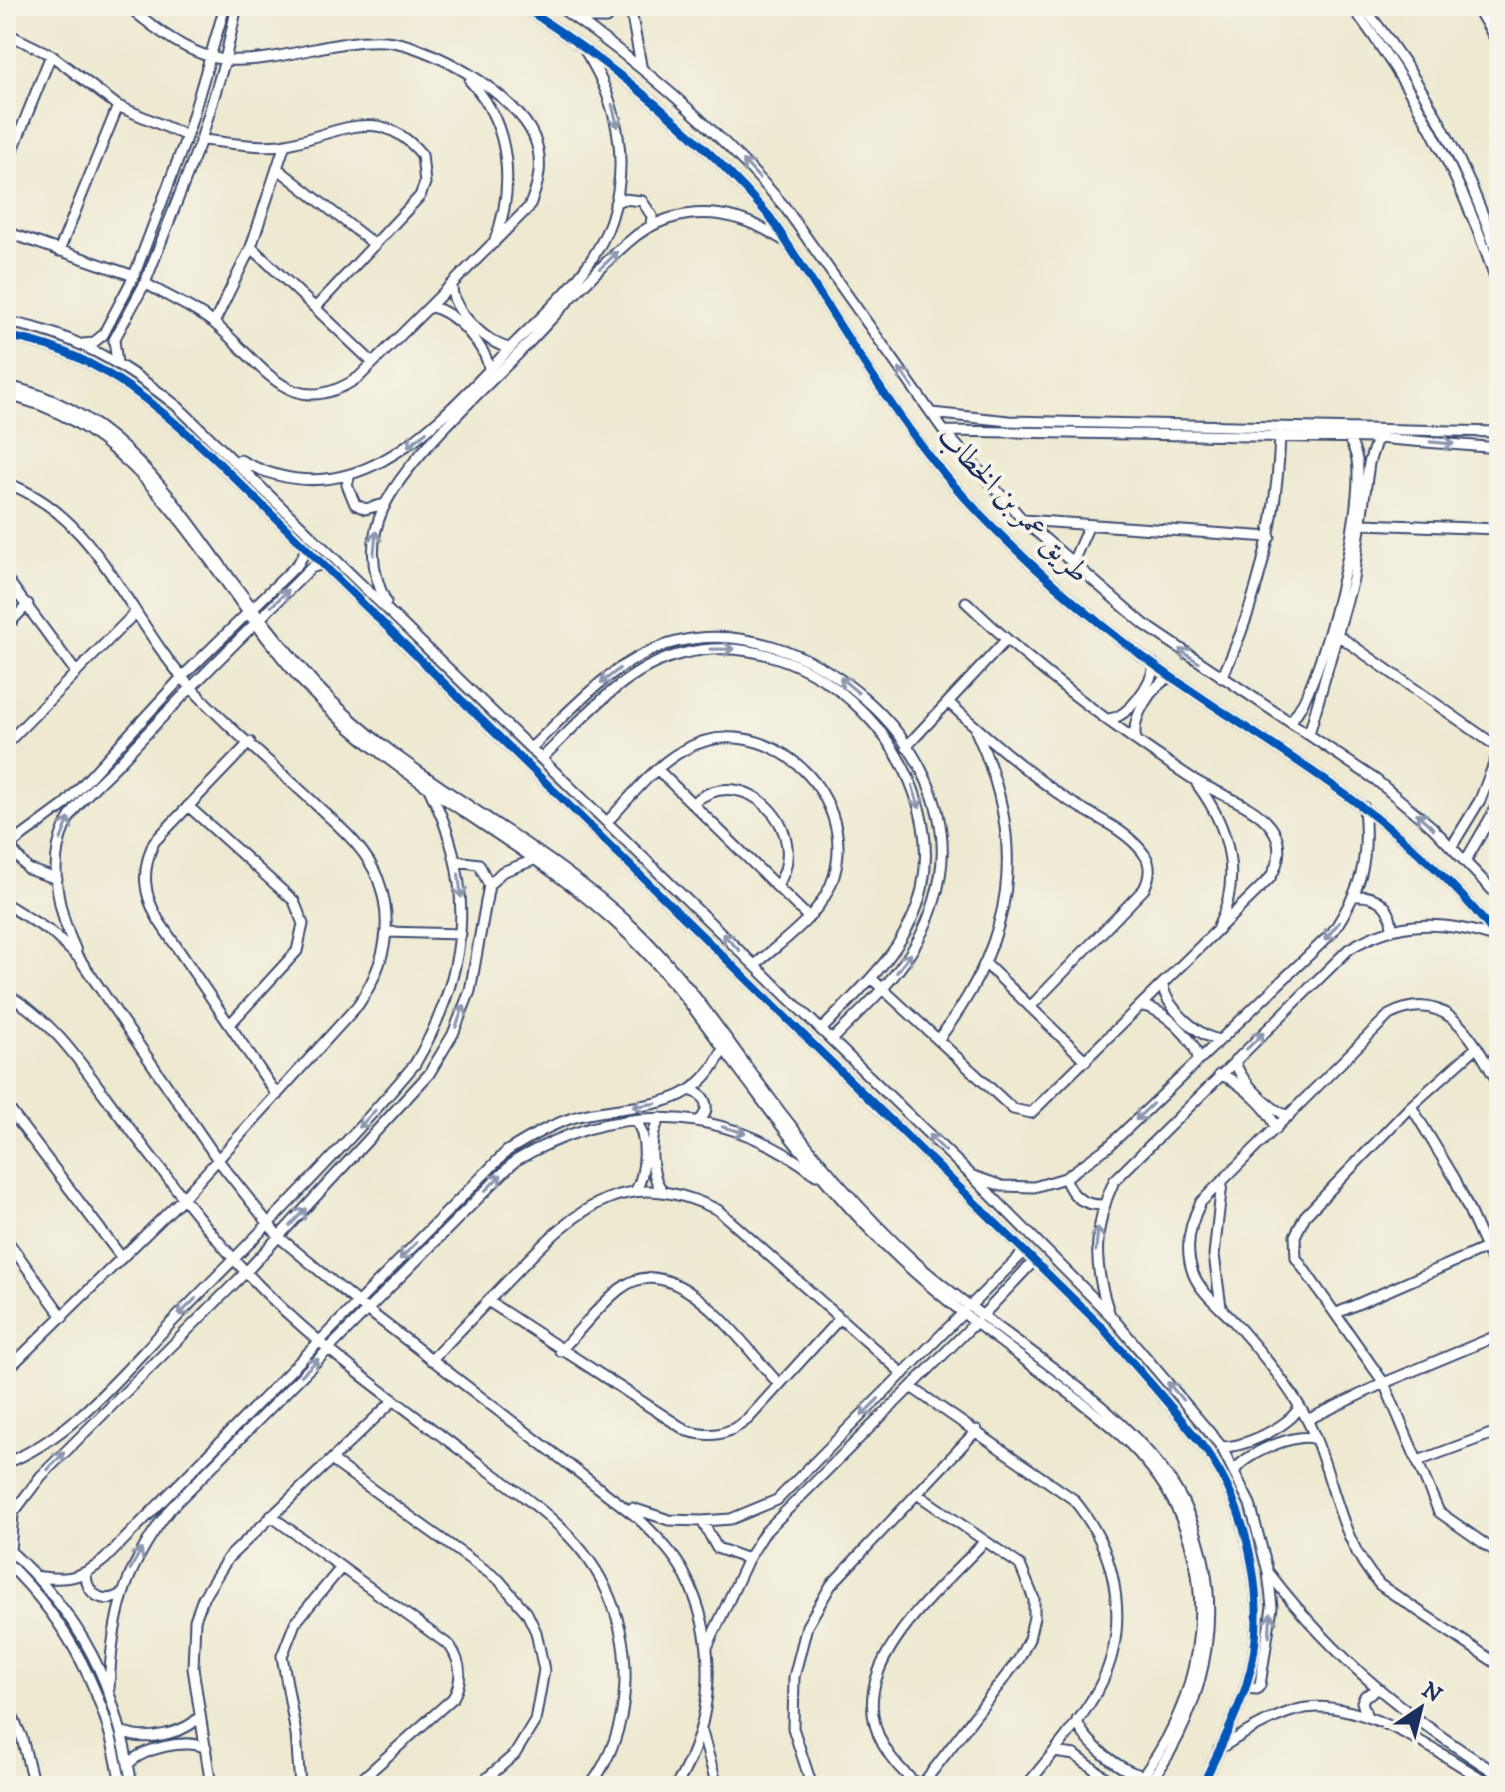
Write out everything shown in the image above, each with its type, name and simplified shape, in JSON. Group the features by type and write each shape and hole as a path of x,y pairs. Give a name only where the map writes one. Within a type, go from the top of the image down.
{"street":[{"path":"128,6 160,33 225,60 274,56 364,41 387,41 422,49 457,67 514,108 525,120 539,151 539,180 529,207 492,248 373,363 338,392 307,395 278,384 214,323 145,283"},
{"path":"80,343 93,343 103,335 134,276 187,136 225,6"},
{"path":"117,363 114,340 145,283 201,140 225,60 237,6"},
{"name":"طريق عمر بن الخطاب","path":"522,6 582,46 663,110 743,185 787,243 925,450 980,512 1066,595 1171,677 1364,807 1447,879 1498,939"},
{"name":"طريق عمر بن الخطاب","path":"558,6 641,65 705,120 784,206 944,431 1023,520 1144,624 1376,780 1452,846 1499,897"},
{"path":"576,18 606,18 615,6"},
{"path":"630,6 641,65"},
{"path":"1352,6 1401,76 1444,150 1499,290"},
{"path":"1363,6 1411,72 1437,118 1472,189 1499,258"},
{"path":"1476,6 1499,45"},
{"path":"6,33 51,55 118,106 187,136"},
{"path":"221,446 253,467 289,478 327,479 395,457 438,422 582,275 598,249 615,203 620,161 618,130 598,72 582,46"},
{"path":"6,167 51,55"},
{"path":"457,67 477,88 502,138 507,194 492,248"},
{"path":"59,251 118,106"},
{"path":"201,140 285,144 364,124 381,126 411,142 422,155 425,183 420,196 315,308"},
{"path":"214,323 251,247 285,144"},
{"path":"277,168 375,245"},
{"path":"615,203 633,198 642,201 648,207 651,225"},
{"path":"395,615 373,568 376,530 386,503 400,479 470,402 608,261 651,225 685,215 721,214 755,224 787,243"},
{"path":"6,232 134,276"},
{"path":"251,247 373,363"},
{"path":"452,286 456,305 495,344 510,348"},
{"path":"430,307 447,314 480,347 489,370"},
{"path":"6,322 80,343 117,363 160,392 221,446 971,1175 1110,1315 1221,1446 1250,1504 1268,1572 1272,1607 1257,1689 1245,1688"},
{"path":"6,336 75,355 134,389 212,456 1101,1326 1207,1453 1236,1510 1252,1572 1255,1635 1245,1688 1202,1786"},
{"path":"6,386 53,400 85,417 124,445 165,489 314,695 354,731 534,860 624,930 665,972 724,1046 754,1091 872,1232 979,1319 1127,1429 1147,1449 1180,1496 1201,1549 1210,1605 1205,1662 1186,1722 1148,1786"},
{"path":"6,395 49,408 80,423 135,467 250,610"},
{"path":"931,413 1009,421 1499,432"},
{"path":"944,431 1348,437 1499,448"},
{"path":"1222,678 1248,616 1270,537 1280,436"},
{"path":"1290,722 1311,689 1342,576 1358,475 1354,449 1348,437"},
{"path":"1309,734 1339,636 1363,524 1369,463 1377,438"},
{"path":"350,474 347,485 355,504 365,509 386,503"},
{"path":"6,483 39,498 76,528 189,686 361,849 382,894 386,932 377,974 364,996 183,1198 6,1371"},
{"path":"1023,520 1270,537"},
{"path":"1363,524 1499,529"},
{"path":"1072,564 1089,525"},
{"path":"57,879 28,869 7,847 63,806 182,677 298,564 307,548"},
{"path":"322,564 311,568 189,686 72,814 57,852 57,879 64,919 79,958 218,1160 279,1237 367,1310 638,1518 685,1574 708,1645"},
{"path":"6,578 76,672"},
{"path":"871,978 1013,1109 1025,1114 1037,1110 1270,878 1279,853 1278,840 1262,818 1195,780 1107,719 1006,640 966,602"},
{"path":"6,627 28,604"},
{"path":"6,744 136,612"},
{"path":"257,620 321,689 360,725 585,886 630,925 709,1012 761,1086 847,1193 930,1281"},
{"path":"1339,636 1499,750 1480,800 1452,846"},
{"path":"531,748 617,669 645,653 676,642 709,637 741,638 774,644 834,672 869,703 906,747 934,808 940,841 940,874 924,934 905,965 832,1040"},
{"path":"906,747 1006,640"},
{"path":"542,758 625,680 651,665 680,654 740,648 785,659 825,681 853,702 891,746 913,787 923,820 926,855 918,900 894,952 821,1030"},
{"path":"1107,719 1126,712 1151,676 1154,664"},
{"path":"1136,739 1135,719 1161,683 1171,677"},
{"path":"948,702 1019,765 1142,850 1150,869 1144,889 1030,1007"},
{"path":"938,1040 968,1002 987,965 1004,913 1009,865 1006,816 994,769 973,725"},
{"path":"607,822 658,770 682,751 710,739 741,738 771,746 797,763 818,785 837,830 839,854 834,877 824,899 755,965"},
{"path":"250,742 154,842 144,874 145,891 159,921 277,1095"},
{"path":"658,770 808,917"},
{"path":"1195,780 1221,821 1232,868 1230,892 1212,937"},
{"path":"6,1463 42,1445 65,1428 234,1259 415,1064 436,1028 452,988 461,934 462,903 456,861 428,786"},
{"path":"692,804 715,789 727,787 743,792 767,808 790,846 785,874 777,886"},
{"path":"1466,860 1499,803"},
{"path":"188,806 294,901 303,924 297,951 230,1024"},
{"path":"971,1175 1013,1186 1034,1187 1065,1178 1109,1146 1332,933 1356,896 1365,867 1364,807"},
{"path":"132,1786 123,1732 109,1689 75,1626 35,1576 8,1549 9,1524 21,1501 75,1441 246,1272 429,1074 453,1034 470,991 489,885 502,872 534,860"},
{"path":"456,861 479,864 489,885"},
{"path":"1356,896 1374,898 1382,903 1392,928"},
{"path":"6,904 44,927 79,958"},
{"path":"1110,1315 1095,1258 1103,1205 1114,1181 1349,949 1392,928 1428,923 1463,926 1498,939"},
{"path":"386,932 461,934"},
{"path":"987,965 1086,1061"},
{"path":"1163,986 1167,999 1191,1022 1206,1036 1220,1040"},
{"path":"6,994 36,1014 62,1040 183,1198 246,1272 328,1350 569,1536 604,1584 623,1640 624,1699 608,1756 590,1786"},
{"path":"1142,1006 1155,1009 1191,1042 1198,1060"},
{"path":"1499,1085 1477,1047 1443,1012 1416,1006 1401,1008 1389,1015 1222,1181 1195,1214 1188,1250 1200,1287 1221,1307 1307,1420 1349,1539 1367,1571 1380,1585 1499,1665"},
{"path":"35,1576 54,1579 86,1575 507,1151 539,1131 574,1117 675,1100 692,1091 706,1078 724,1046"},
{"path":"1477,1047 1411,1106 1305,1216 1295,1236 1294,1247 1301,1269 1337,1313 1384,1383 1439,1512 1499,1554"},
{"path":"1235,1060 1241,1074 1275,1109 1289,1116"},
{"path":"1219,1075 1234,1081 1273,1120 1276,1129"},
{"path":"692,1091 701,1095 706,1103 706,1113 699,1121"},
{"path":"6,1105 122,1258"},
{"path":"1411,1106 1455,1179 1499,1277"},
{"path":"109,1689 112,1640 121,1594 138,1555 170,1509 515,1161 580,1130 661,1118 699,1121 746,1133 790,1154 829,1184"},
{"path":"661,1118 654,1130 654,1173 656,1183 663,1191"},
{"path":"634,1120 642,1130 642,1174 635,1191"},
{"path":"1065,1178 1075,1196 1093,1205 1103,1205"},
{"path":"1221,1307 1214,1255 1222,1181"},
{"path":"431,1360 556,1230 582,1209 635,1191 663,1191 690,1196 718,1210 903,1374"},
{"path":"6,1239 63,1317"},
{"path":"1337,1313 1488,1247"},
{"path":"6,1258 15,1250"},
{"path":"609,1496 637,1512 669,1520 702,1521 731,1519 777,1500 1025,1251"},
{"path":"676,1786 690,1764 702,1732 708,1645 748,1559 777,1520 1034,1261"},
{"path":"560,1351 620,1289 642,1279 663,1278 691,1290 779,1384"},
{"path":"488,1301 560,1351 687,1431 703,1436 735,1429 840,1318"},
{"path":"1000,1335 1140,1454 1172,1499 1193,1552 1201,1605 1197,1660 1177,1718 1135,1786"},
{"path":"1307,1420 1384,1383 1499,1335"},
{"path":"911,1387 1073,1499 1103,1543 1117,1594 1114,1648 1106,1674 1077,1720 1026,1786"},
{"path":"211,1786 192,1644 203,1598 228,1558 394,1400"},
{"path":"1221,1446 1234,1447 1292,1420 1299,1406"},
{"path":"812,1786 793,1728 798,1650 807,1626 831,1585 977,1430"},
{"path":"1418,1461 1499,1431"},
{"path":"1235,1471 1241,1462 1295,1437 1314,1439"},
{"path":"331,1460 499,1580 520,1604 536,1632 544,1670 535,1721 515,1754 478,1786"},
{"path":"917,1494 1020,1565 1029,1581 1034,1617 1029,1639 1019,1659 920,1786 896,1764 879,1735 873,1706 879,1667 897,1635 985,1541"},
{"path":"6,1502 21,1501"},
{"path":"271,1516 450,1646 460,1666 459,1689 453,1698 354,1786"},
{"path":"702,1521 717,1548 748,1559"},
{"path":"6,1562 40,1599 79,1655 96,1690 109,1729 121,1786"},
{"path":"300,1786 296,1734 282,1656 295,1623 340,1569"},
{"path":"1268,1572 1307,1621 1376,1690 1419,1724 1499,1775"},
{"path":"86,1575 88,1588 97,1597 110,1599 121,1594"},
{"path":"1369,1719 1362,1702 1365,1696 1376,1690"},
{"path":"6,1701 22,1738 34,1786"},
{"path":"1219,1749 1264,1723 1298,1709 1322,1707 1346,1710 1409,1736 1493,1786"},
{"path":"123,1732 144,1737 189,1726 200,1716"},
{"path":"1077,1720 1085,1739 1132,1773 1143,1775"},
{"path":"702,1732 717,1786"},
{"path":"128,1765 138,1755 186,1744 206,1748"},
{"path":"1054,1752 1075,1755 1117,1786"}],"cycle path":[{"path":"522,6 590,52 654,102 743,187 770,217 923,448 964,496 1031,564 1154,665 1312,771 1412,847 1458,891 1499,940"},
{"path":"6,336 65,352 118,380 166,415 212,456 1101,1326 1182,1420 1207,1452 1235,1505 1245,1534 1256,1596 1253,1657 1246,1686 1202,1786"}]}
